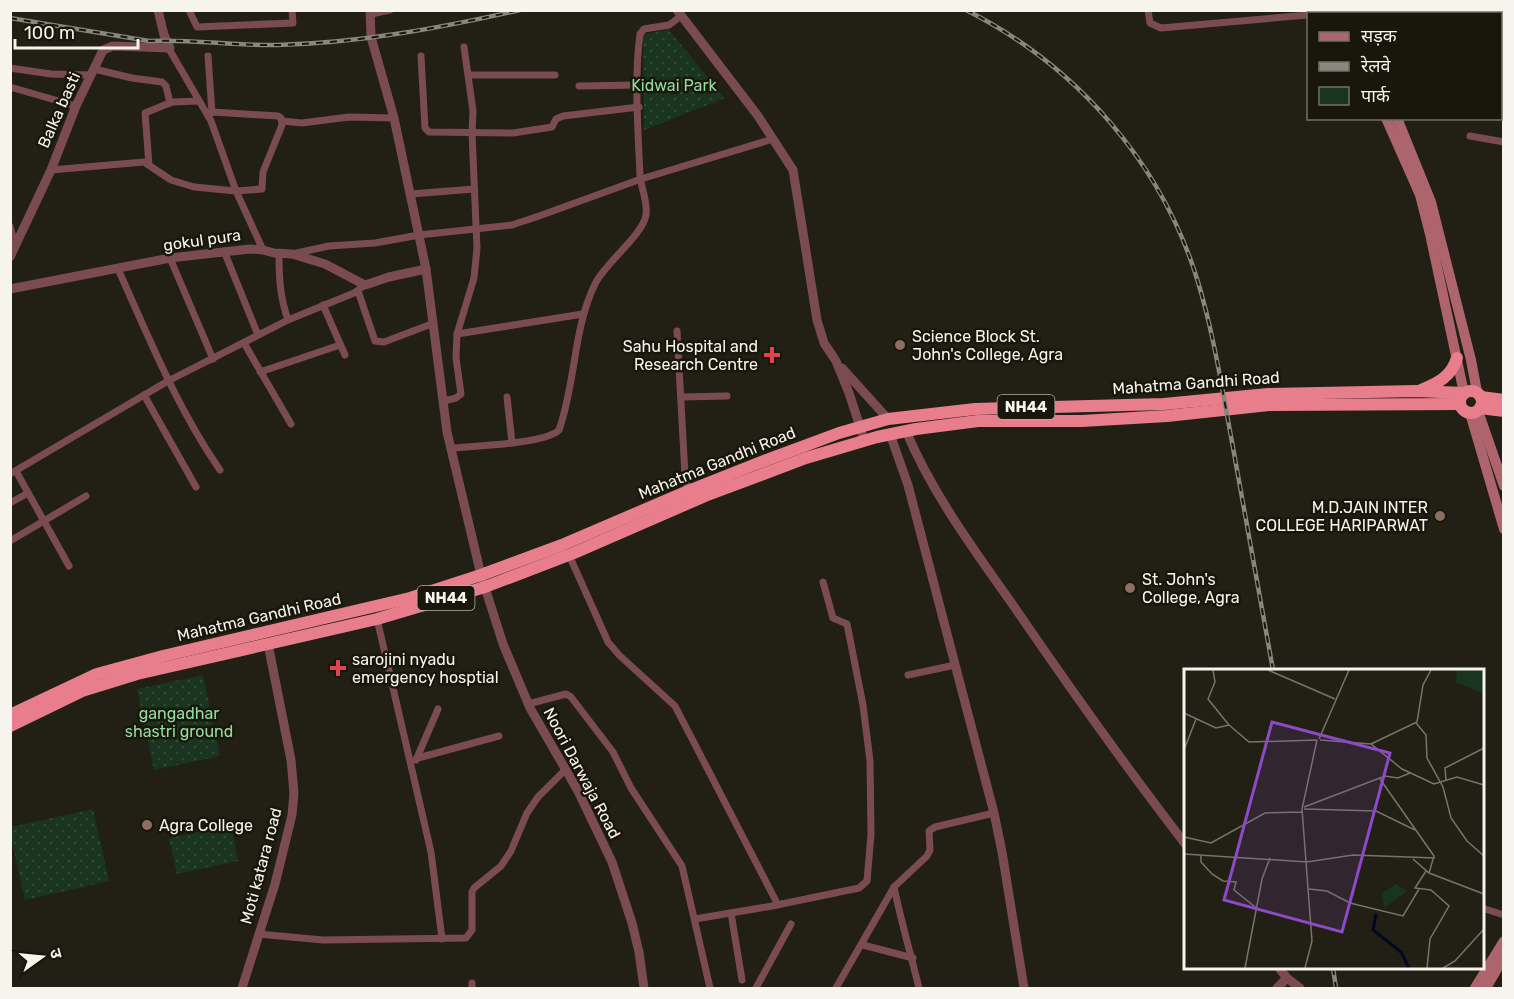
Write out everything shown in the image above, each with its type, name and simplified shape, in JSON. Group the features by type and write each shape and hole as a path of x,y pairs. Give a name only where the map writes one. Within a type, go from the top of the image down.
{"highway":[{"path":"1417,392 1442,381 1454,368 1457,358"},
{"name":"Mahatma Gandhi Road","path":"10,726 53,704 137,674 377,619 483,581 569,555 716,492 806,458 890,434 978,421 1082,421 1268,400 1417,392 1503,411"},
{"name":"Mahatma Gandhi Road","path":"1268,400 1473,403 1503,400"},
{"name":"Mahatma Gandhi Road","path":"10,716 97,674 163,656 483,581 688,490 860,427 888,419 975,409 1166,410"}],"main road":[{"path":"1396,124 1431,202 1457,358 1503,486"},
{"path":"1437,245 1503,529"},
{"path":"1475,988 1503,940"},
{"path":"1486,988 1503,957"}],"street":[{"path":"158,10 169,49 211,121 236,191 263,250"},
{"path":"189,10 197,27 246,27 293,23 292,10"},
{"path":"370,12 390,10"},
{"path":"1148,10 1150,23 1161,28 1307,15"},
{"name":"Noori Darwaja Road","path":"370,12 371,37 394,118 426,269 447,432 483,581 503,644 528,704 566,769 612,862 632,923 644,988"},
{"path":"452,448 512,443 551,436 559,430 583,314 595,283 604,268 646,219 647,207 640,179 638,85 641,32 644,29 669,25 679,13 773,139 793,170 817,320 824,343 836,361 888,419"},
{"name":"Balka basti","path":"10,257 103,50 106,47 169,49"},
{"path":"444,401 461,394 456,358 457,334 477,261 473,111 464,47"},
{"path":"208,56 213,112 211,121"},
{"path":"421,56 426,130 513,133 552,127 556,119 563,116 639,107"},
{"path":"10,69 51,74 92,72 162,82 166,86 170,103"},
{"path":"469,75 555,75"},
{"path":"579,86 638,85"},
{"path":"10,87 76,106"},
{"path":"149,165 145,113 170,103 199,101"},
{"path":"213,112 278,116 282,121 302,123 348,117 394,118"},
{"path":"51,170 142,162 177,183 194,187 236,191 262,189 263,172 282,121"},
{"path":"1470,135 1503,142"},
{"path":"292,254 329,246 375,243 525,221 640,179 773,139"},
{"path":"411,194 474,189"},
{"path":"10,226 15,245"},
{"name":"gokul pura","path":"10,289 170,258 250,249 292,254 325,264 361,288"},
{"path":"224,251 258,335"},
{"path":"279,254 278,284 288,320"},
{"path":"170,258 213,359"},
{"path":"118,269 168,381 196,435 220,470"},
{"path":"69,566 28,493 13,473 168,381 288,320 389,277 426,269"},
{"path":"361,288 375,341 384,342 434,322"},
{"path":"323,305 345,355"},
{"path":"457,334 583,314"},
{"path":"677,331 688,490"},
{"path":"244,343 291,424"},
{"path":"260,372 340,345"},
{"path":"836,361 864,441"},
{"path":"144,395 196,487"},
{"path":"681,397 727,396"},
{"path":"507,397 512,443"},
{"path":"906,431 930,481 1007,597 1104,738 1184,844"},
{"path":"890,434 902,470 994,813 1024,988"},
{"path":"902,470 920,460"},
{"path":"10,503 28,493"},
{"path":"10,541 86,496"},
{"path":"569,555 608,642 619,655 675,706 778,905"},
{"path":"695,919 859,888 867,881 872,834 870,760 863,705 848,624 833,618 823,582"},
{"path":"377,619 431,852 442,939"},
{"name":"Moti katara road","path":"242,988 275,884 290,827 294,793 291,760 267,644"},
{"path":"908,675 955,665"},
{"path":"528,704 566,694 576,703 613,752 631,788 675,854 686,880 710,988"},
{"path":"412,764 418,758 438,709"},
{"path":"418,758 499,736"},
{"path":"258,934 323,940 466,938 472,930 472,892 474,888 501,866 511,851 532,805 566,769"},
{"path":"836,988 863,945 894,887 927,856 930,850 928,834 931,829 994,813"},
{"path":"894,887 919,988"},
{"path":"1484,909 1503,915"},
{"path":"731,913 742,980"},
{"path":"756,988 791,924"},
{"path":"863,945 913,958"},
{"path":"1280,969 1300,988"},
{"path":"1277,988 1287,978"}],"green space":[{"name":"Kidwai Park","path":"668,29 725,98 644,130 643,35"},
{"name":"gangadhar shastri ground","path":"203,675 220,756 154,770 137,689"},
{"path":"93,809 109,881 25,900 11,837 11,827"},
{"path":"231,825 238,861 177,874 169,838"}],"railway":[{"path":"10,18 149,41 277,45 399,34 520,10"},
{"path":"966,10 1006,33 1044,59 1079,89 1110,122 1138,158 1162,197 1182,238 1204,302 1213,342 1273,669"},
{"path":"1333,969 1336,988"}],"place":[{"name":"Science Block St. John's College, Agra","path":"900,345"},
{"name":"Sahu Hospital and Research Centre","path":"772,355"},
{"name":"M.D.JAIN INTER COLLEGE HARIPARWAT","path":"1440,516"},
{"name":"St. John's College, Agra","path":"1130,588"},
{"name":"sarojini nyadu emergency hosptial","path":"338,668"},
{"name":"Agra College","path":"147,825"}]}
